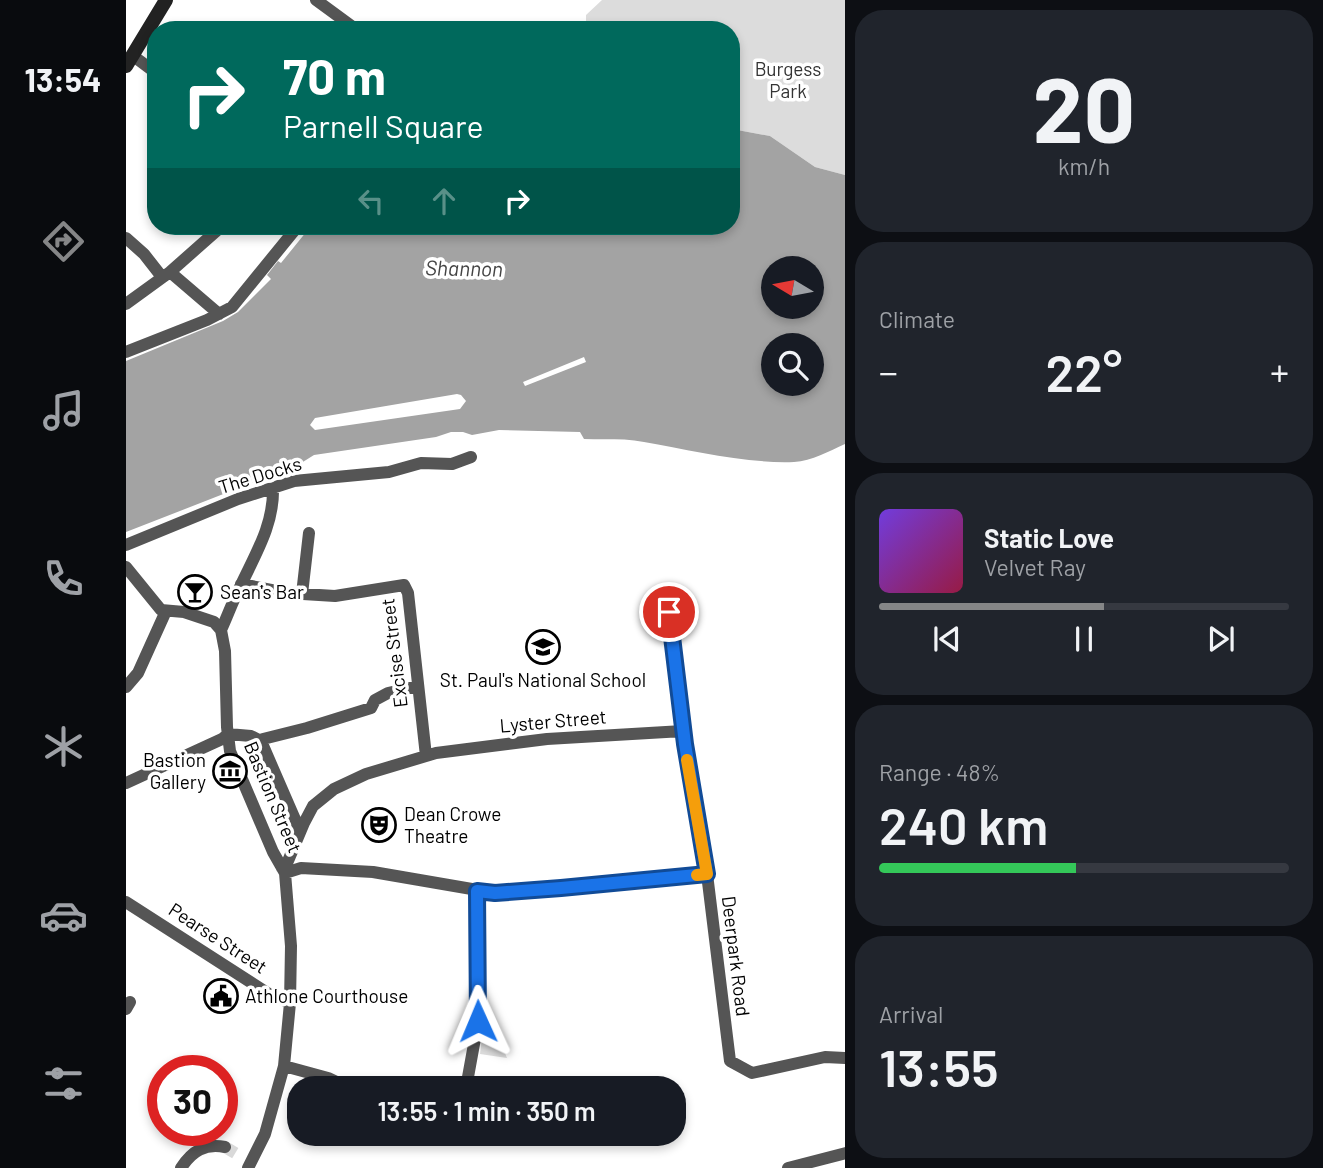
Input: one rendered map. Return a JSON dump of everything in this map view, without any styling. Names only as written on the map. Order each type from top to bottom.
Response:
[{"type":"main road","points":[[154,21],[164,4]]},
{"type":"main road","points":[[129,61],[147,32]]},
{"type":"street","points":[[316,0],[345,21]]},
{"type":"street","points":[[129,61],[147,69]]},
{"type":"street","points":[[126,304],[212,235]]},
{"type":"street","points":[[126,352],[219,314],[240,299],[291,235]]},
{"type":"street","points":[[126,238],[166,274],[219,314]]},
{"type":"street","name":"The Docks","points":[[126,545],[238,499],[294,481],[323,476],[389,472],[421,463],[452,464],[471,457]]},
{"type":"street","points":[[126,566],[161,610],[184,612],[214,622],[221,630],[264,538],[271,512],[273,488]]},
{"type":"street","points":[[302,594],[309,533]]},
{"type":"street","name":"Excise Street","points":[[241,584],[254,588],[335,596],[404,585],[408,593],[426,756]]},
{"type":"street","points":[[126,687],[138,673],[166,611]]},
{"type":"street","name":"Deerpark Road","points":[[669,612],[683,731],[707,874],[730,1061],[752,1073],[825,1057],[845,1058]]},
{"type":"street","name":"Bastion Street","points":[[221,630],[227,681],[228,734],[233,758],[284,871]]},
{"type":"street","points":[[261,741],[371,708],[374,700],[388,693],[418,686]]},
{"type":"street","name":"Lyster Street","points":[[284,871],[313,806],[334,789],[366,775],[426,756],[547,739],[683,731]]},
{"type":"street","points":[[126,783],[228,734],[251,736],[261,741],[300,831]]},
{"type":"street","points":[[246,1162],[265,1134],[284,1066],[290,1003],[291,946],[284,871],[301,868],[329,869],[411,878],[495,893],[707,874]]},
{"type":"street","points":[[468,1076],[478,1021],[477,891]]},
{"type":"street","name":"Pearse Street","points":[[126,902],[269,994],[290,1003]]},
{"type":"street","points":[[284,1066],[321,1076]]},
{"type":"street","points":[[181,1168],[204,1146],[225,1147]]},
{"type":"street","points":[[788,1168],[845,1153]]},
{"type":"green space","name":"Burgess Park","points":[[602,0],[845,0],[845,175],[815,167],[770,136],[740,130],[740,21],[586,21],[586,15]]},
{"type":"green space","points":[[486,1007],[507,1058],[480,1054]]},
{"type":"water","name":"Shannon","points":[[740,130],[770,136],[815,167],[845,175],[845,444],[807,460],[776,462],[719,456],[637,441],[584,439],[580,432],[499,430],[472,435],[451,432],[436,437],[314,455],[298,465],[126,532],[126,361],[223,321],[238,312],[271,279],[267,275],[278,261],[281,263],[304,235],[740,235]]},
{"type":"pier","points":[[584,357],[586,362],[525,386],[523,382]]},
{"type":"pier","points":[[457,394],[466,401],[460,409],[315,430],[310,425],[315,418]]},
{"type":"tunnel","points":[[225,1147],[240,1156]]},
{"type":"slow traffic","points":[[687,760],[707,874],[697,875]]},
{"type":"place","name":"Sean's Bar","points":[[195,592]]},
{"type":"place","name":"St. Paul's National School","points":[[543,647]]},
{"type":"place","name":"Bastion Gallery","points":[[230,771]]},
{"type":"place","name":"Dean Crowe Theatre","points":[[379,825]]},
{"type":"place","name":"Athlone Courthouse","points":[[221,996]]},
{"type":"route","points":[[478,1021],[477,891],[495,893],[707,874],[683,731],[669,612]]}]
